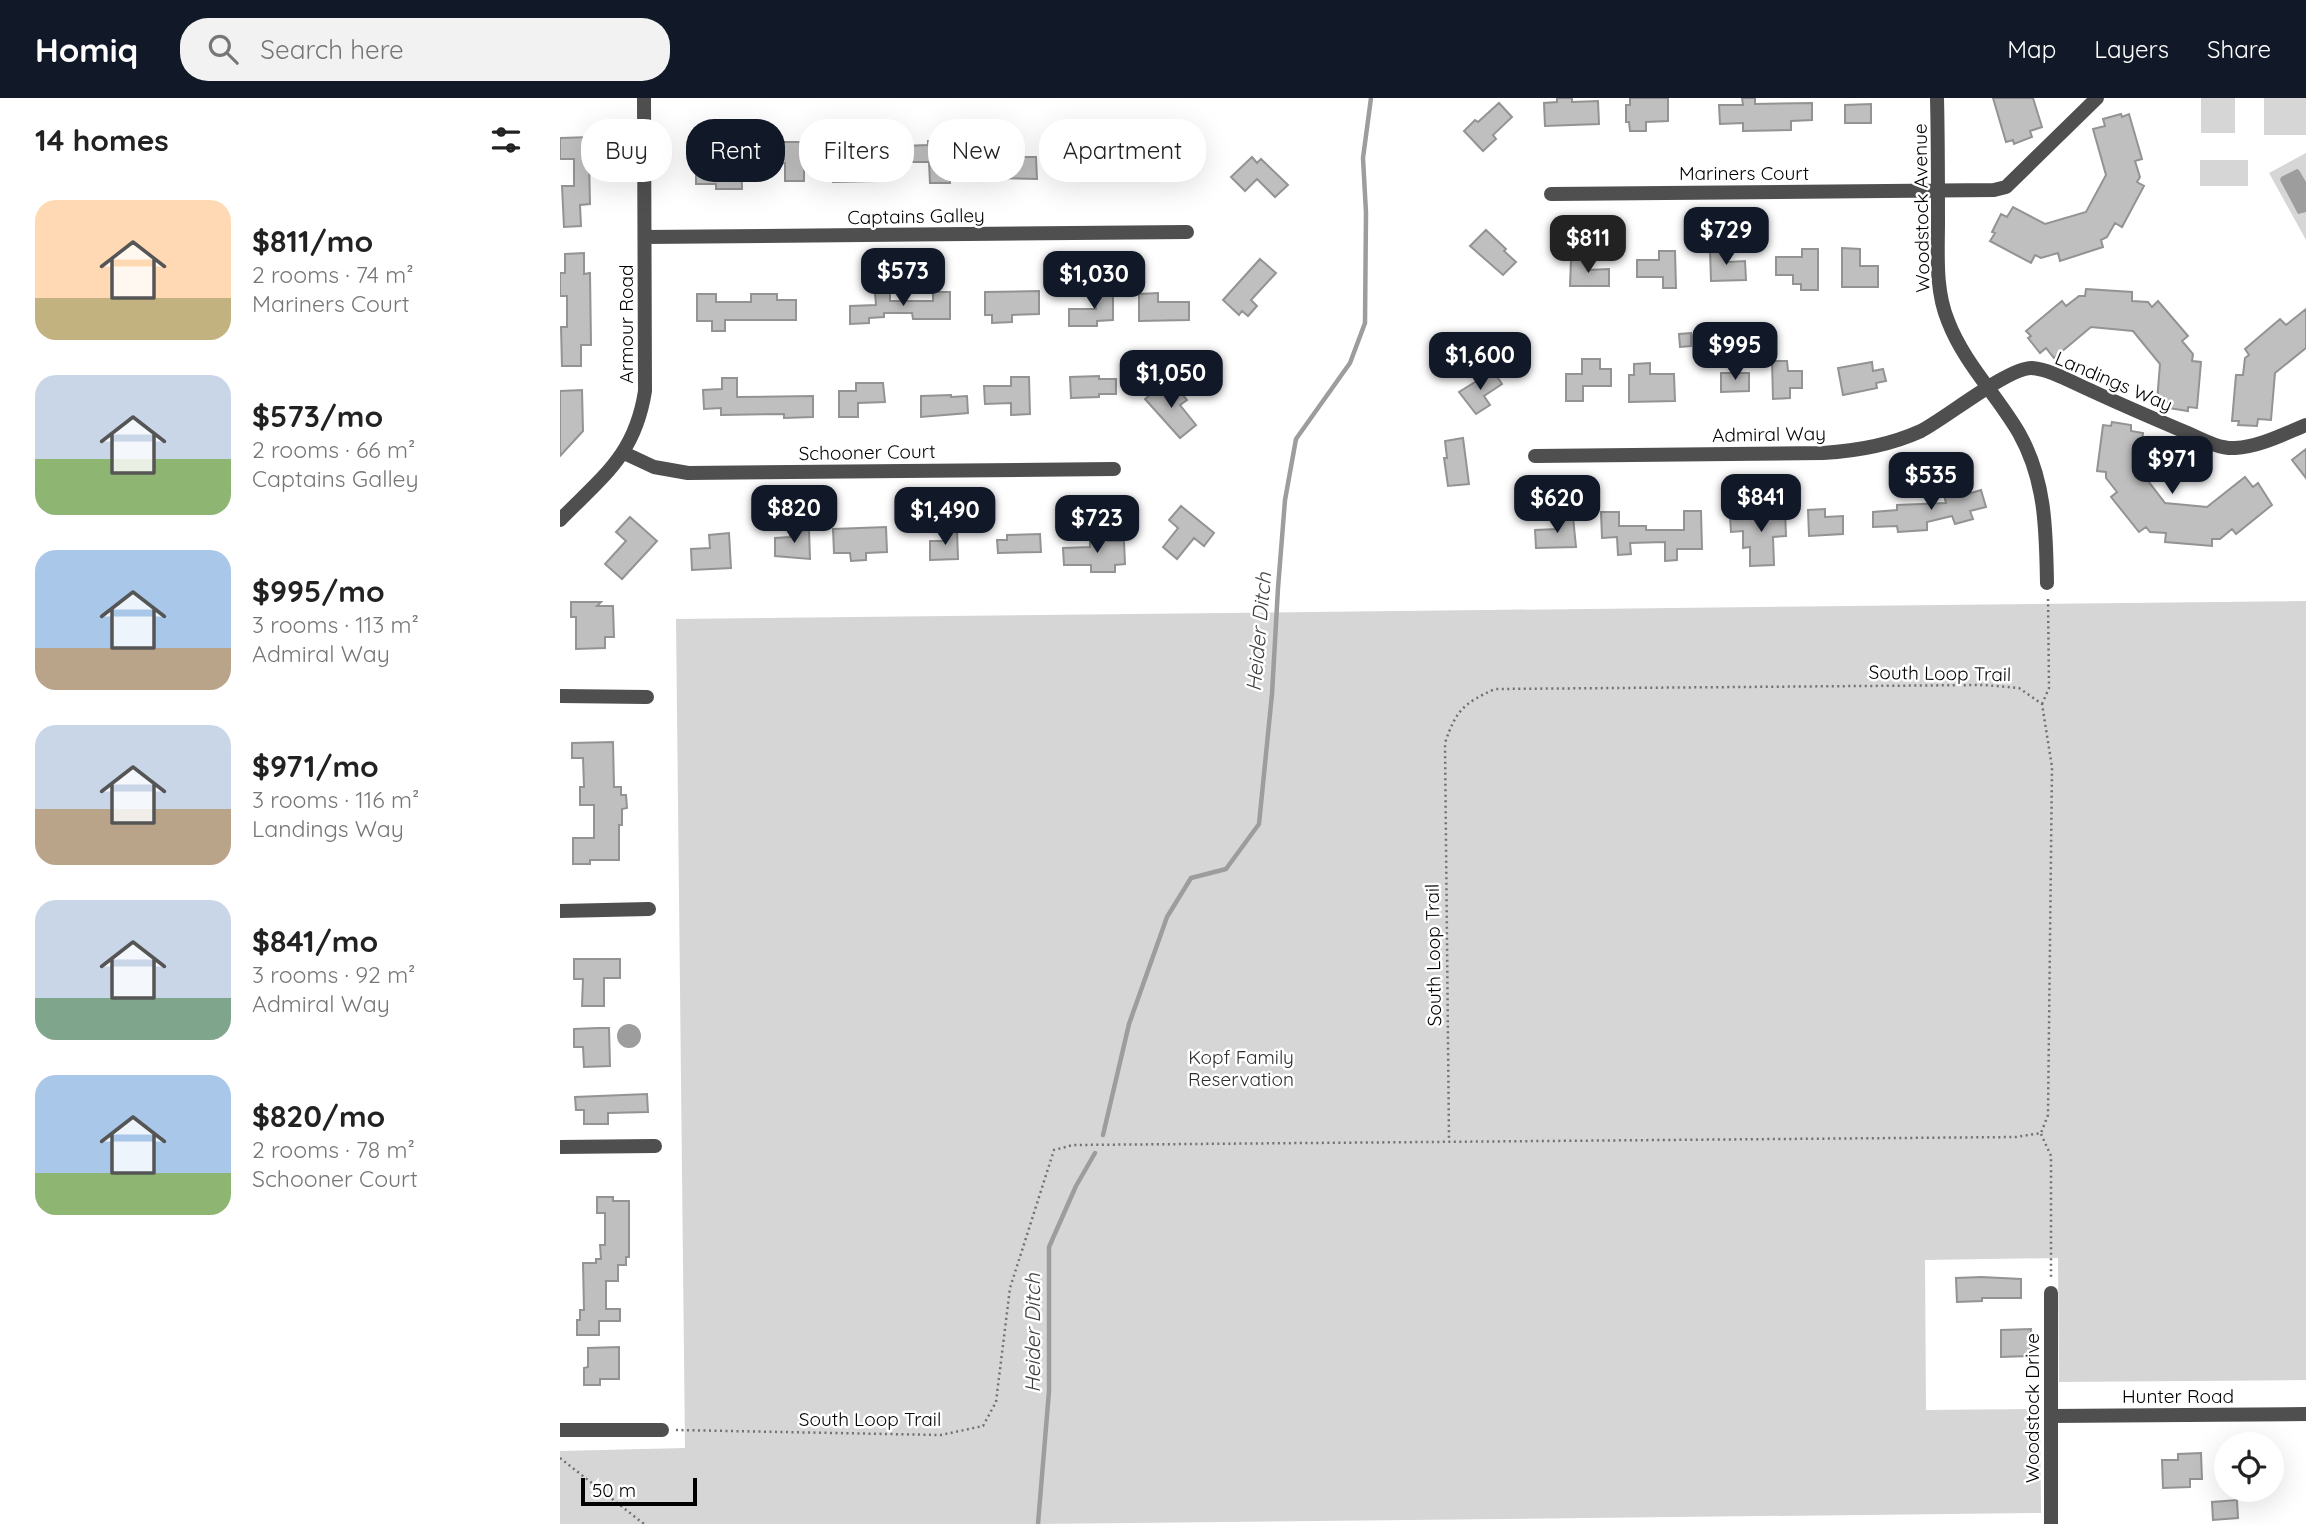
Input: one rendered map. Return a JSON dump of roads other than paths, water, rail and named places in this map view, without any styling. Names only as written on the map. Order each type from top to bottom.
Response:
[{"type":"street","name":"Armour Road","points":[[560,520],[624,453],[639,423],[646,391],[644,98]]},
{"type":"street","name":"Woodstock Avenue","points":[[1937,98],[1939,284],[1944,309],[1959,345],[2018,431],[2039,480],[2045,514],[2047,583]]},
{"type":"street","points":[[1938,192],[1994,190],[2006,187],[2097,98]]},
{"type":"street","name":"Mariners Court","points":[[1550,194],[1938,192]]},
{"type":"street","name":"Captains Galley","points":[[645,237],[1187,232]]},
{"type":"street","name":"Landings Way","points":[[1988,388],[2022,370],[2041,370],[2230,449],[2249,446],[2306,425]]},
{"type":"street","name":"Admiral Way","points":[[1535,456],[1823,453],[1863,449],[1920,431],[1988,388]]},
{"type":"street","name":"Schooner Court","points":[[624,453],[654,467],[688,473],[1114,469]]},
{"type":"street","points":[[560,696],[647,697]]},
{"type":"street","points":[[560,911],[649,909]]},
{"type":"street","points":[[560,1147],[655,1146]]},
{"type":"street","name":"Woodstock Drive","points":[[2051,1293],[2052,1524]]},
{"type":"street","name":"Hunter Road","points":[[2051,1416],[2306,1414]]},
{"type":"street","points":[[560,1430],[662,1430]]},
{"type":"waterway","name":"Heider Ditch","points":[[1103,1135],[1129,1024],[1167,917],[1191,878],[1226,869],[1259,824],[1272,694],[1285,500],[1296,439],[1350,363],[1365,323],[1366,213],[1363,158],[1371,98]]},
{"type":"waterway","name":"Heider Ditch","points":[[1038,1524],[1049,1391],[1049,1247],[1076,1186],[1095,1153]]},
{"type":"park label","name":"Kopf Family Reservation","points":[[1241,1068]]}]
